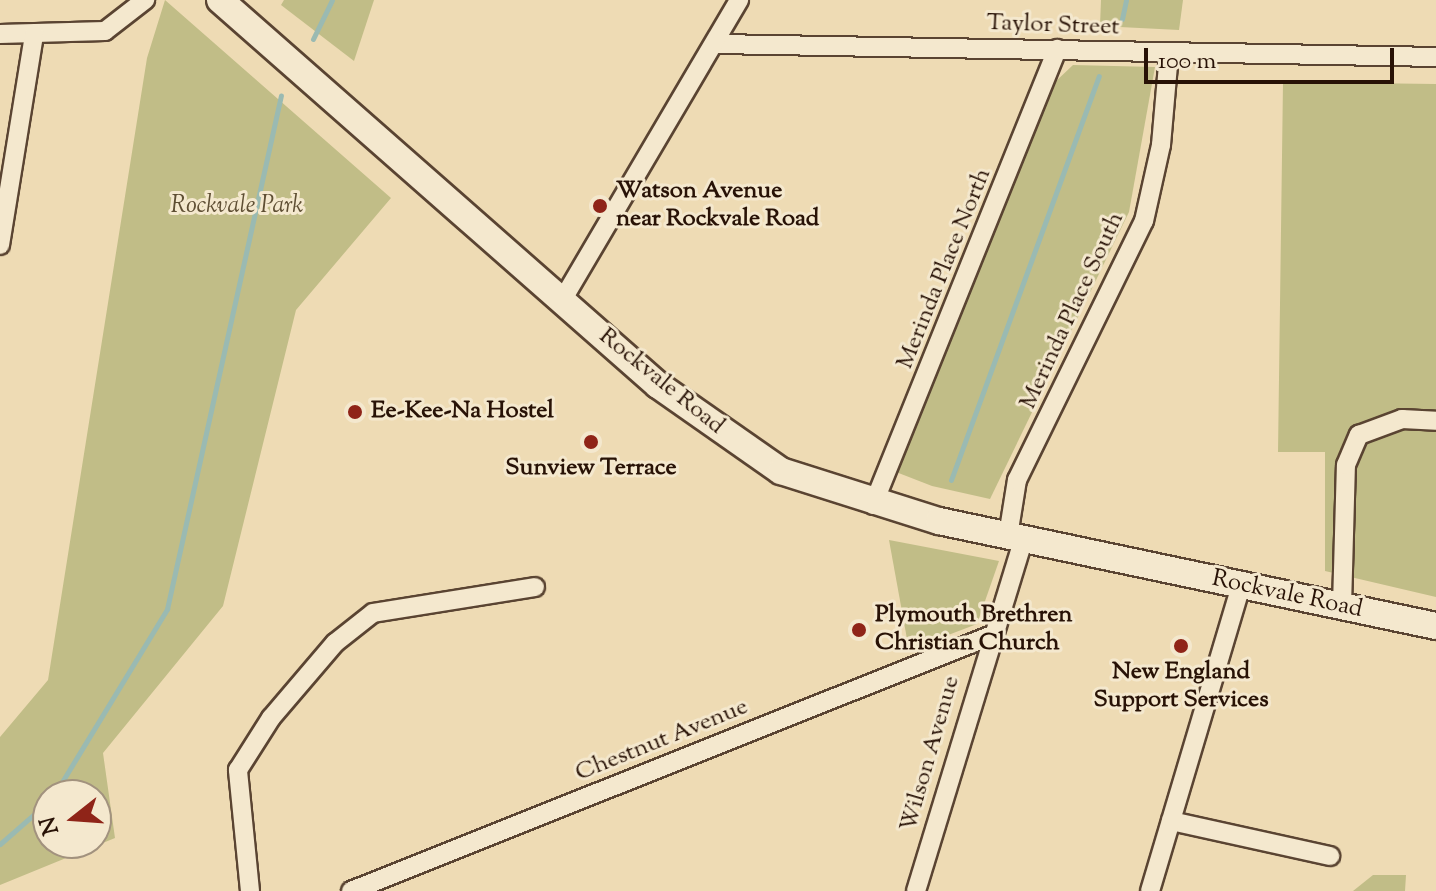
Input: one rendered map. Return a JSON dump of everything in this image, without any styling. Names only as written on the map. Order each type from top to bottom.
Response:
[{"type":"street","points":[[0,34],[105,31],[145,0]]},
{"type":"street","name":"Rockvale Road","points":[[220,0],[705,423],[781,471],[873,505],[1436,626]]},
{"type":"street","points":[[563,299],[716,44],[739,0]]},
{"type":"street","points":[[0,245],[34,34]]},
{"type":"street","name":"Taylor Street","points":[[716,44],[1436,57]]},
{"type":"street","name":"Merinda Place North","points":[[873,505],[1057,49]]},
{"type":"street","name":"Merinda Place South","points":[[1016,538],[1017,480],[1144,221],[1161,145],[1169,54]]},
{"type":"street","points":[[1342,606],[1346,465],[1359,435],[1402,419],[1436,421]]},
{"type":"street","name":"Wilson Avenue","points":[[916,891],[1016,538]]},
{"type":"street","points":[[1150,891],[1241,585]]},
{"type":"street","points":[[250,891],[238,770],[271,718],[335,643],[373,613],[535,587]]},
{"type":"street","name":"Chestnut Avenue","points":[[351,891],[990,636]]},
{"type":"street","points":[[1171,821],[1330,856]]},
{"type":"green space","name":"Rockvale Park","points":[[165,0],[391,198],[296,310],[223,606],[103,753],[107,779],[32,779],[32,859],[64,859],[0,885],[0,737],[48,680],[147,58]]},
{"type":"green space","points":[[284,0],[374,0],[354,61],[281,5]]},
{"type":"green space","points":[[1101,0],[1183,0],[1179,30],[1100,26]]},
{"type":"green space","points":[[1073,65],[1155,67],[1129,212],[990,499],[932,486],[896,472],[1054,83]]},
{"type":"green space","points":[[1283,82],[1436,84],[1436,597],[1325,571],[1325,452],[1278,452]]},
{"type":"green space","points":[[889,540],[999,561],[977,624],[909,650]]},
{"type":"green space","points":[[1373,875],[1406,875],[1405,891],[1353,891]]},
{"type":"waterway","points":[[313,39],[332,0]]},
{"type":"waterway","points":[[1122,19],[1126,0]]},
{"type":"waterway","points":[[951,480],[1099,76]]},
{"type":"waterway","points":[[64,779],[167,609],[281,95]]},
{"type":"waterway","points":[[0,844],[32,816]]},
{"type":"place","name":"Watson Avenue near Rockvale Road","points":[[600,206]]},
{"type":"place","name":"Ee-Kee-Na Hostel","points":[[355,412]]},
{"type":"place","name":"Sunview Terrace","points":[[591,442]]},
{"type":"place","name":"Plymouth Brethren Christian Church","points":[[859,630]]},
{"type":"place","name":"New England Support Services","points":[[1181,646]]}]
